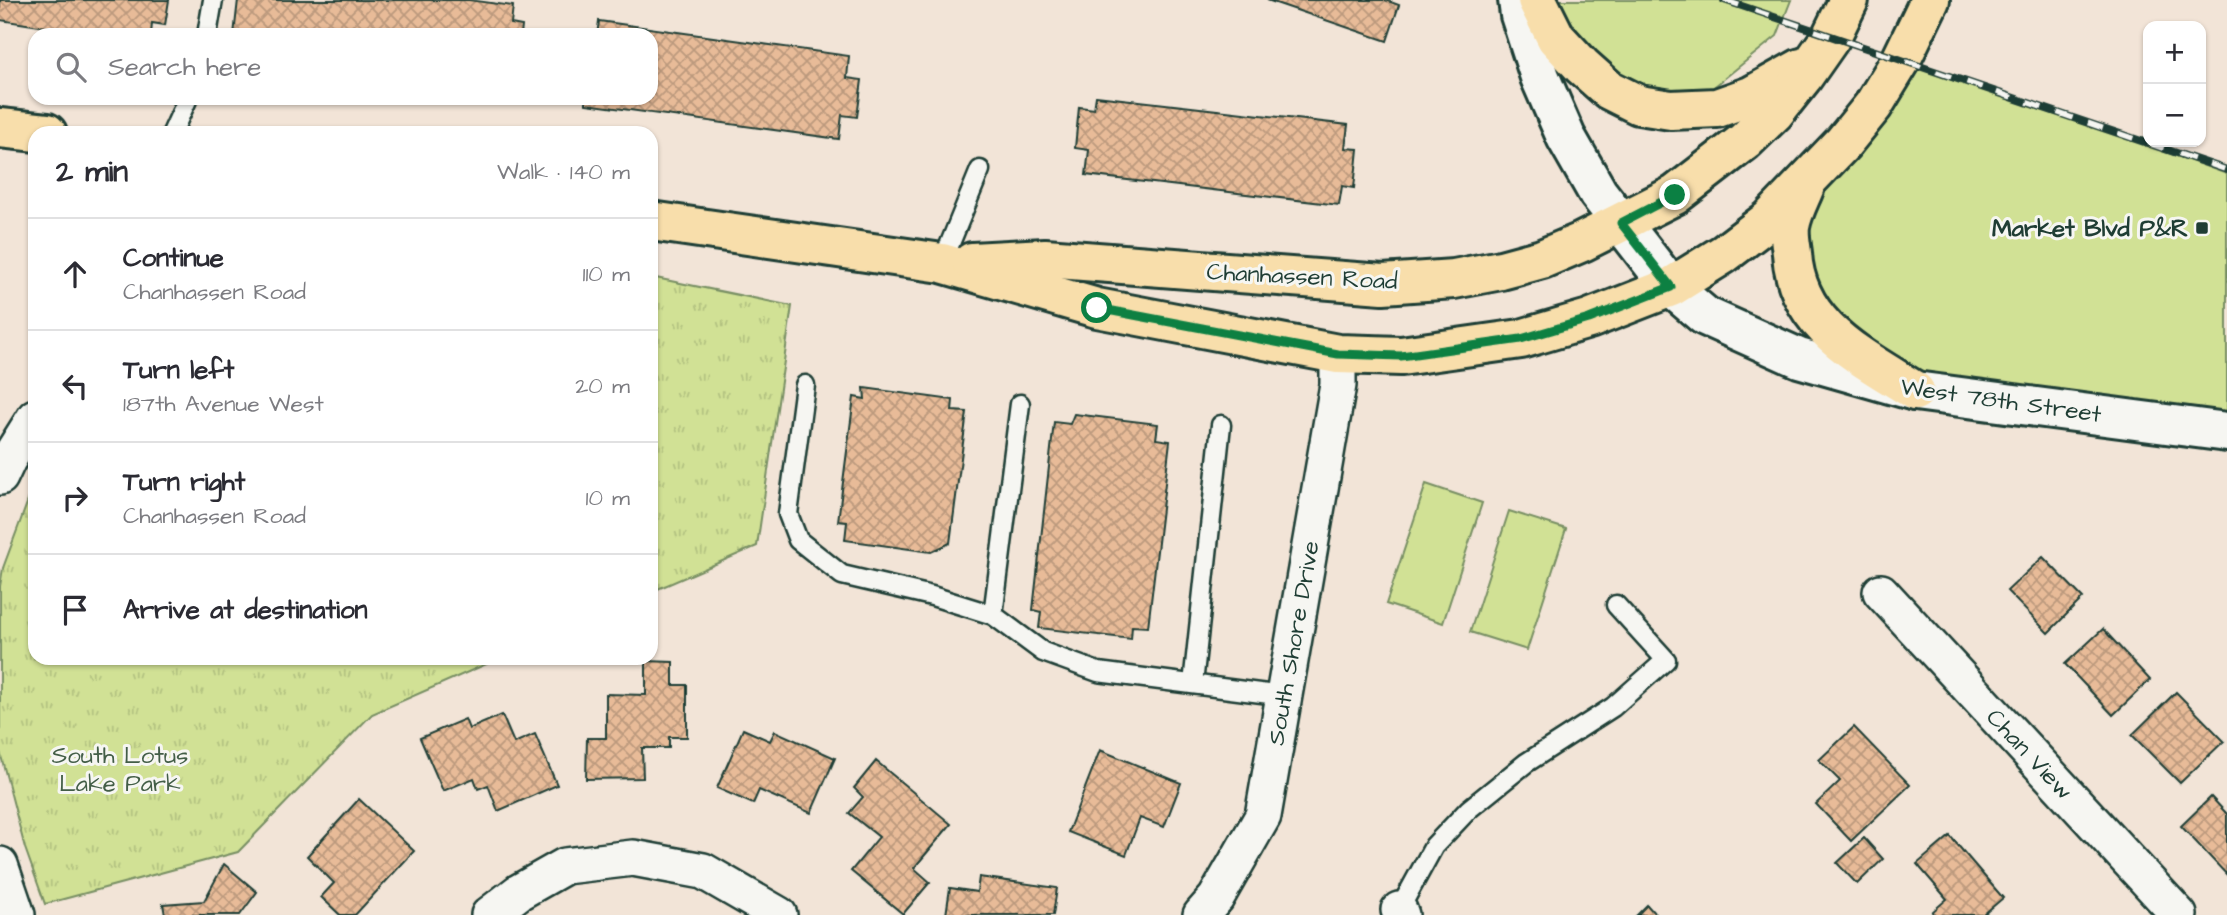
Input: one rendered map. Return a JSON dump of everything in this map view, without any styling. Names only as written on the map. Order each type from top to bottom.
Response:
[{"type":"main road","points":[[1537,0],[1556,38],[1582,66],[1609,90],[1639,105],[1671,110],[1717,108],[1751,96],[1815,60]]},
{"type":"main road","name":"Chanhassen Road","points":[[942,263],[1045,258],[1384,285],[1454,279],[1542,259],[1675,195],[1745,141],[1775,112],[1815,60],[1831,37],[1849,0]]},
{"type":"main road","name":"Chanhassen Road","points":[[658,223],[942,263],[1097,308],[1338,354],[1401,356],[1521,339],[1589,319],[1671,287],[1724,254],[1770,219],[1806,184],[1874,106],[1901,60],[1930,0]]},
{"type":"main road","points":[[0,128],[28,131]]},
{"type":"main road","points":[[1806,184],[1790,227],[1793,273],[1802,296],[1818,322],[1845,345],[1914,391]]},
{"type":"street","name":"West 78th Street","points":[[1518,0],[1520,15],[1540,78],[1566,137],[1598,193],[1671,287],[1705,316],[1799,358],[1914,391],[2227,432]]},
{"type":"street","name":"South Shore Drive","points":[[1201,915],[1216,898],[1263,816],[1338,385],[1338,354]]},
{"type":"street","points":[[3,466],[28,428]]},
{"type":"street","name":"Chan View","points":[[1881,592],[2179,915]]},
{"type":"street","points":[[489,915],[519,892],[565,866],[633,858],[703,872],[779,915]]},
{"type":"street","points":[[0,864],[17,915]]},
{"type":"lane","points":[[208,28],[213,0]]},
{"type":"lane","points":[[175,126],[185,105]]},
{"type":"lane","points":[[942,263],[981,170]]},
{"type":"lane","points":[[805,385],[788,514],[799,540],[842,575],[932,596],[993,615],[1043,652],[1098,672],[1284,696]]},
{"type":"lane","points":[[993,615],[1020,404]]},
{"type":"lane","points":[[1193,684],[1221,425]]},
{"type":"lane","points":[[1400,912],[1434,846],[1469,809],[1526,763],[1613,707],[1666,660],[1616,605]]},
{"type":"green space","points":[[1560,0],[1791,0],[1777,36],[1710,90],[1626,98],[1560,6]]},
{"type":"green space","points":[[1901,60],[2008,95],[2143,144],[2143,147],[2152,147],[2227,174],[2227,432],[1915,391],[1793,273],[1806,184]]},
{"type":"green space","points":[[658,278],[792,306],[757,546],[658,589]]},
{"type":"green space","points":[[1426,484],[1482,503],[1443,623],[1386,604]]},
{"type":"green space","name":"South Lotus Lake Park","points":[[28,501],[28,665],[484,665],[372,714],[238,852],[45,904],[25,848],[0,752],[0,586],[3,568]]},
{"type":"green space","points":[[1509,511],[1566,529],[1527,650],[1470,632]]},
{"type":"building","points":[[0,0],[169,0],[165,25],[152,23],[152,28],[52,28],[0,20]]},
{"type":"building","points":[[238,0],[469,0],[513,6],[511,24],[522,26],[522,28],[235,28]]},
{"type":"building","points":[[1267,0],[1385,0],[1399,5],[1387,41]]},
{"type":"building","points":[[599,21],[649,28],[598,28]]},
{"type":"building","points":[[658,29],[849,56],[847,78],[862,80],[857,117],[842,115],[839,139],[593,105],[658,105]]},
{"type":"building","points":[[1096,96],[1348,125],[1345,148],[1358,149],[1354,188],[1342,186],[1339,205],[1086,175],[1089,150],[1075,148],[1079,107],[1094,109]]},
{"type":"building","points":[[864,388],[953,400],[952,411],[967,412],[950,543],[931,552],[845,540],[847,522],[838,521],[854,397],[865,399]]},
{"type":"building","points":[[1074,414],[1158,424],[1156,439],[1170,441],[1148,627],[1132,626],[1131,639],[1039,628],[1041,612],[1033,610],[1054,422],[1070,424]]},
{"type":"building","points":[[2043,557],[2083,598],[2048,633],[2007,591]]},
{"type":"building","points":[[2103,629],[2150,680],[2113,715],[2065,664]]},
{"type":"building","points":[[658,661],[673,662],[673,685],[687,685],[687,737],[669,737],[669,748],[642,748],[643,778],[586,779],[587,738],[606,738],[606,694],[646,695],[646,665],[658,665]]},
{"type":"building","points":[[2176,692],[2224,741],[2180,783],[2132,735]]},
{"type":"building","points":[[502,715],[514,743],[535,734],[557,785],[498,811],[488,785],[478,789],[474,778],[443,791],[420,738],[465,719],[469,729]]},
{"type":"building","points":[[1854,727],[1910,785],[1851,841],[1816,804],[1840,781],[1819,760]]},
{"type":"building","points":[[743,729],[770,741],[775,731],[835,758],[811,813],[759,790],[753,804],[717,788]]},
{"type":"building","points":[[1100,750],[1181,783],[1164,827],[1140,818],[1126,855],[1068,832]]},
{"type":"building","points":[[876,761],[951,824],[914,868],[930,882],[903,914],[851,871],[879,837],[849,813],[863,797],[854,788]]},
{"type":"building","points":[[2211,797],[2227,814],[2227,875],[2181,826]]},
{"type":"building","points":[[359,799],[414,851],[355,915],[340,915],[321,897],[334,883],[307,856]]},
{"type":"building","points":[[1950,836],[2003,898],[1983,915],[1935,915],[1932,912],[1947,899],[1917,864]]},
{"type":"building","points":[[1864,838],[1883,859],[1857,884],[1837,863]]},
{"type":"building","points":[[224,864],[257,892],[240,915],[165,915],[163,904],[204,901]]},
{"type":"building","points":[[979,877],[1057,888],[1053,915],[946,915],[950,888],[977,892]]},
{"type":"building","points":[[1647,905],[1656,915],[1637,915]]},
{"type":"railway","points":[[1724,0],[2227,170]]},
{"type":"place","name":"Market Blvd P&R","points":[[2202,228]]},
{"type":"route","points":[[1097,308],[1338,354],[1401,356],[1521,339],[1589,319],[1671,287],[1621,223],[1675,195]]}]
